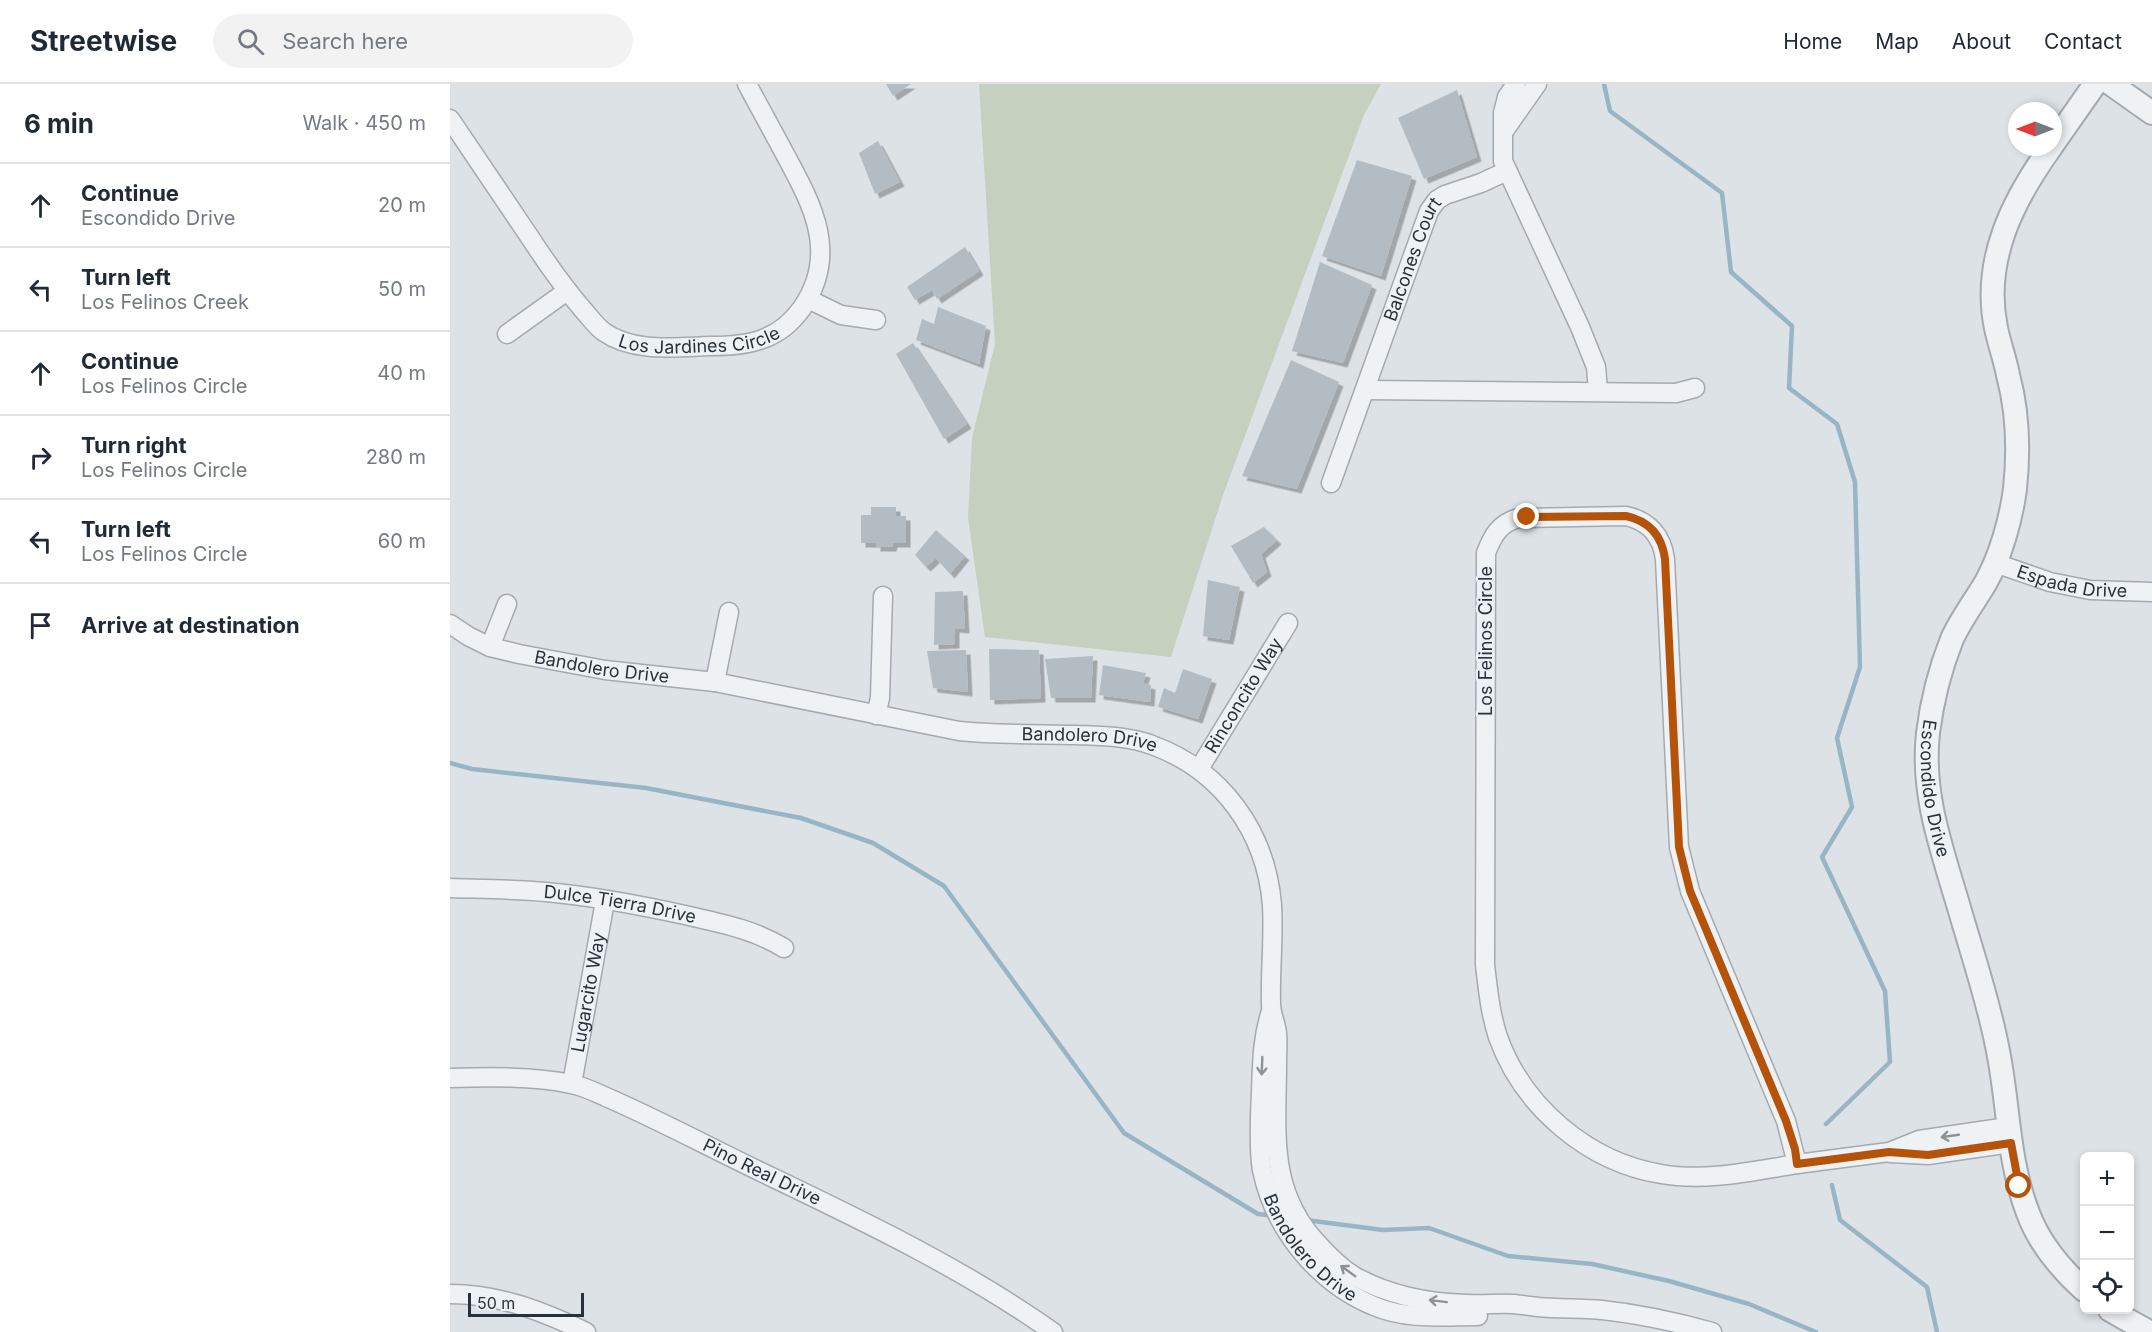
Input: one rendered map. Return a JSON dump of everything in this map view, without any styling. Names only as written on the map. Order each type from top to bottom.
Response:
[{"type":"street","name":"Los Jardines Circle","points":[[450,119],[567,291],[603,332],[637,345],[656,347],[737,346],[754,343],[785,326],[808,299],[820,270],[821,254],[813,209],[747,84]]},
{"type":"street","points":[[1516,84],[1507,97],[1503,113],[1502,146],[1507,171],[1580,327],[1596,367],[1598,391]]},
{"type":"street","points":[[1504,131],[1537,84]]},
{"type":"street","name":"Escondido Drive","points":[[2062,131],[2095,84]]},
{"type":"street","points":[[2111,84],[2152,113]]},
{"type":"street","name":"Escondido Drive","points":[[2044,156],[2011,211],[2002,238],[1995,274],[1995,326],[2015,406],[2018,438],[2014,490],[1995,562],[1953,638],[1943,666],[1934,699],[1928,736],[1927,767],[1934,824],[1978,967],[1998,1047],[2009,1135],[2019,1186],[2037,1234],[2071,1278],[2080,1286]]},
{"type":"street","name":"Balcones Court","points":[[1331,483],[1430,211],[1437,200],[1444,195],[1481,183],[1507,171]]},
{"type":"street","points":[[507,334],[567,291]]},
{"type":"street","points":[[808,299],[841,315],[876,321]]},
{"type":"street","points":[[1365,390],[1676,393],[1695,388]]},
{"type":"street","name":"Los Felinos Circle","points":[[1797,1164],[1786,1121],[1690,891],[1682,863],[1678,825],[1665,559],[1661,542],[1653,529],[1638,519],[1626,516],[1527,517],[1508,521],[1496,531],[1486,553],[1485,965],[1489,1004],[1498,1036],[1505,1054],[1528,1092],[1557,1125],[1591,1148],[1623,1163],[1662,1174],[1725,1175],[1889,1152],[1919,1140],[2009,1135]]},
{"type":"street","name":"Espada Drive","points":[[1995,562],[2050,582],[2090,590],[2152,592]]},
{"type":"street","points":[[876,715],[880,698],[883,596]]},
{"type":"street","points":[[490,646],[507,604]]},
{"type":"street","points":[[715,682],[729,612]]},
{"type":"street","name":"Rinconcito Way","points":[[1199,769],[1288,623]]},
{"type":"street","name":"Bandolero Drive","points":[[450,624],[468,636],[490,646],[605,670],[715,682],[938,727],[987,734],[1104,736],[1134,740],[1151,744],[1175,755],[1199,769],[1229,796],[1252,831],[1261,851],[1272,905],[1271,1009],[1277,1033],[1276,1155],[1285,1193],[1298,1219],[1314,1240],[1352,1275],[1383,1290],[1401,1295],[1466,1304],[1513,1304],[1602,1310],[1676,1322],[1712,1332]]},
{"type":"street","name":"Dulce Tierra Drive","points":[[450,888],[544,892],[605,901],[742,928],[784,948]]},
{"type":"street","name":"Lugarcito Way","points":[[572,1084],[605,901]]},
{"type":"street","name":"Bandolero Drive","points":[[1271,1009],[1263,1034],[1260,1111],[1262,1169],[1272,1202],[1288,1236],[1303,1254],[1350,1294],[1391,1312],[1435,1316],[1524,1315],[1538,1307]]},
{"type":"street","name":"Pino Real Drive","points":[[450,1078],[486,1077],[572,1084],[626,1106],[948,1265],[1053,1332]]},
{"type":"street","points":[[450,1294],[472,1294],[517,1303],[586,1332]]},
{"type":"street","points":[[2117,1314],[2149,1332]]},
{"type":"green space","points":[[979,84],[1381,84],[1364,115],[1223,495],[1171,657],[985,637],[968,518],[972,438],[995,344]]},
{"type":"building","points":[[886,84],[911,84],[893,96]]},
{"type":"building","points":[[1457,90],[1477,157],[1424,179],[1398,118]]},
{"type":"building","points":[[878,141],[900,182],[875,194],[859,153]]},
{"type":"building","points":[[1357,160],[1412,176],[1381,276],[1322,256]]},
{"type":"building","points":[[965,247],[979,271],[937,299],[932,290],[915,300],[907,287]]},
{"type":"building","points":[[1320,262],[1372,285],[1343,363],[1292,351]]},
{"type":"building","points":[[938,307],[986,326],[979,364],[916,340],[922,319],[934,324]]},
{"type":"building","points":[[913,343],[967,424],[944,439],[896,354]]},
{"type":"building","points":[[1291,360],[1339,382],[1297,489],[1242,476]]},
{"type":"building","points":[[871,507],[896,507],[896,516],[906,516],[906,543],[893,543],[892,547],[876,547],[876,543],[861,543],[861,515],[871,515]]},
{"type":"building","points":[[1264,527],[1277,540],[1261,554],[1267,572],[1253,583],[1231,546]]},
{"type":"building","points":[[936,530],[965,556],[950,574],[936,558],[926,567],[915,555]]},
{"type":"building","points":[[1208,580],[1240,587],[1229,640],[1203,636]]},
{"type":"building","points":[[963,591],[965,629],[955,628],[955,644],[934,645],[935,592]]},
{"type":"building","points":[[989,649],[1039,650],[1041,698],[990,700]]},
{"type":"building","points":[[966,650],[968,692],[933,688],[927,651]]},
{"type":"building","points":[[1093,656],[1091,698],[1051,698],[1045,659]]},
{"type":"building","points":[[1103,665],[1146,673],[1143,683],[1151,685],[1150,702],[1099,695]]},
{"type":"building","points":[[1183,669],[1212,679],[1198,719],[1158,707],[1164,688],[1175,693]]},
{"type":"waterway","points":[[1604,84],[1610,111],[1722,193],[1731,272],[1792,326],[1789,388],[1837,424],[1855,482],[1860,667],[1837,738],[1852,807],[1822,857],[1885,991],[1890,1062],[1826,1124]]},
{"type":"waterway","points":[[450,763],[472,769],[646,788],[801,818],[873,843],[944,886],[1124,1133],[1258,1214],[1274,1216]]},
{"type":"waterway","points":[[1832,1185],[1840,1220],[1927,1287],[1937,1332]]},
{"type":"waterway","points":[[1306,1220],[1383,1230],[1429,1228],[1508,1256],[1592,1264],[1669,1281],[1749,1304],[1816,1332]]},
{"type":"route","points":[[1527,517],[1626,516],[1638,519],[1653,529],[1661,542],[1665,559],[1675,780],[1682,863],[1690,891],[1786,1121],[1797,1164],[1889,1152],[1928,1155],[2011,1143],[2013,1164],[2019,1186]]}]
